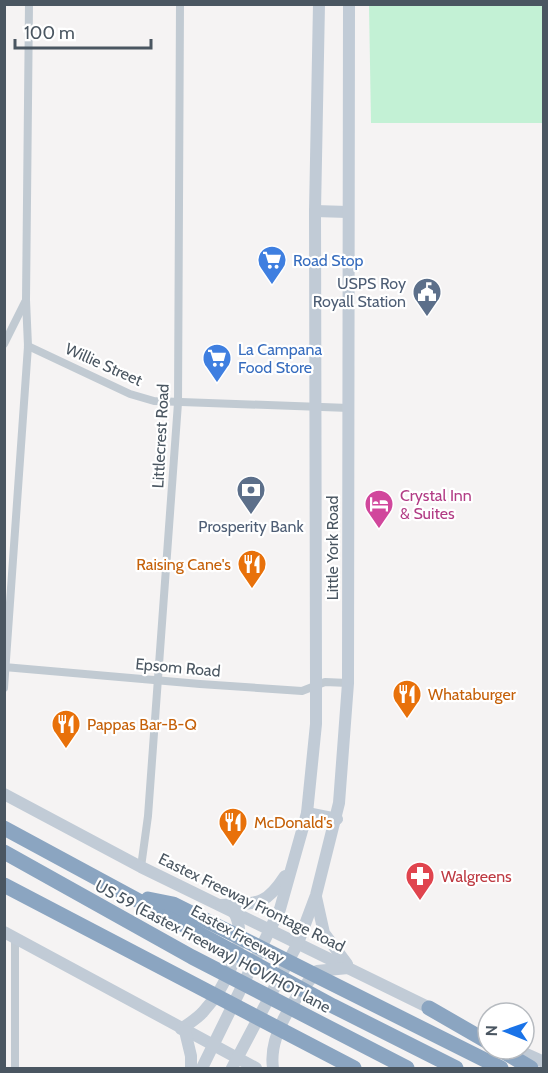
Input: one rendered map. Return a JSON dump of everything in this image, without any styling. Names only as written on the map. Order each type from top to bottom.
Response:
[{"type":"highway","name":"Eastex Freeway","points":[[4,828],[131,896],[209,930],[333,1006],[456,1068]]},
{"type":"highway","name":"US 59 (Eastex Freeway) HOV/HOT lane","points":[[4,852],[192,957],[407,1068]]},
{"type":"highway","points":[[4,885],[354,1068]]},
{"type":"highway","points":[[209,930],[341,989],[501,1068]]},
{"type":"highway","points":[[429,1008],[476,1035]]},
{"type":"main road","name":"Little York Road","points":[[202,1068],[278,914],[307,813],[313,760],[316,685],[315,211],[319,4]]},
{"type":"main road","name":"Little York Road","points":[[234,1064],[298,943],[316,895],[337,819],[348,683],[349,4]]},
{"type":"main road","points":[[315,211],[348,212]]},
{"type":"main road","name":"Eastex Freeway Frontage Road","points":[[4,794],[141,867],[476,1030]]},
{"type":"main road","points":[[307,813],[337,819]]},
{"type":"main road","points":[[221,905],[262,900],[274,893],[292,865]]},
{"type":"main road","points":[[316,895],[324,933],[349,968]]},
{"type":"main road","points":[[183,1030],[209,1005],[230,968],[238,948],[241,931],[239,921],[233,911]]},
{"type":"main road","points":[[10,935],[213,1046],[234,1064],[256,1068]]},
{"type":"main road","points":[[273,1068],[272,1047],[276,1035],[309,980],[317,971],[349,968]]},
{"type":"main road","points":[[183,1030],[191,1056],[191,1068]]},
{"type":"street","points":[[4,688],[28,346],[26,300],[28,4]]},
{"type":"street","name":"Littlecrest Road","points":[[141,867],[148,816],[178,403],[180,4]]},
{"type":"street","points":[[4,344],[26,300]]},
{"type":"street","name":"Willie Street","points":[[28,346],[130,394],[154,401],[349,408]]},
{"type":"street","name":"Epsom Road","points":[[5,668],[302,691],[324,682],[348,683]]},
{"type":"street","points":[[10,935],[15,1068]]},
{"type":"green space","points":[[369,5],[543,5],[543,123],[371,123]]},
{"type":"place","name":"Road Stop","points":[[272,286]]},
{"type":"place","name":"USPS Roy Royall Station","points":[[427,318]]},
{"type":"place","name":"La Campana Food Store","points":[[217,384]]},
{"type":"place","name":"Prosperity Bank","points":[[251,516]]},
{"type":"place","name":"Crystal Inn & Suites","points":[[379,530]]},
{"type":"place","name":"Raising Cane's","points":[[252,590]]},
{"type":"place","name":"Whataburger","points":[[407,720]]},
{"type":"place","name":"Pappas Bar-B-Q","points":[[66,750]]},
{"type":"place","name":"McDonald's","points":[[233,848]]},
{"type":"place","name":"Walgreens","points":[[420,902]]}]
